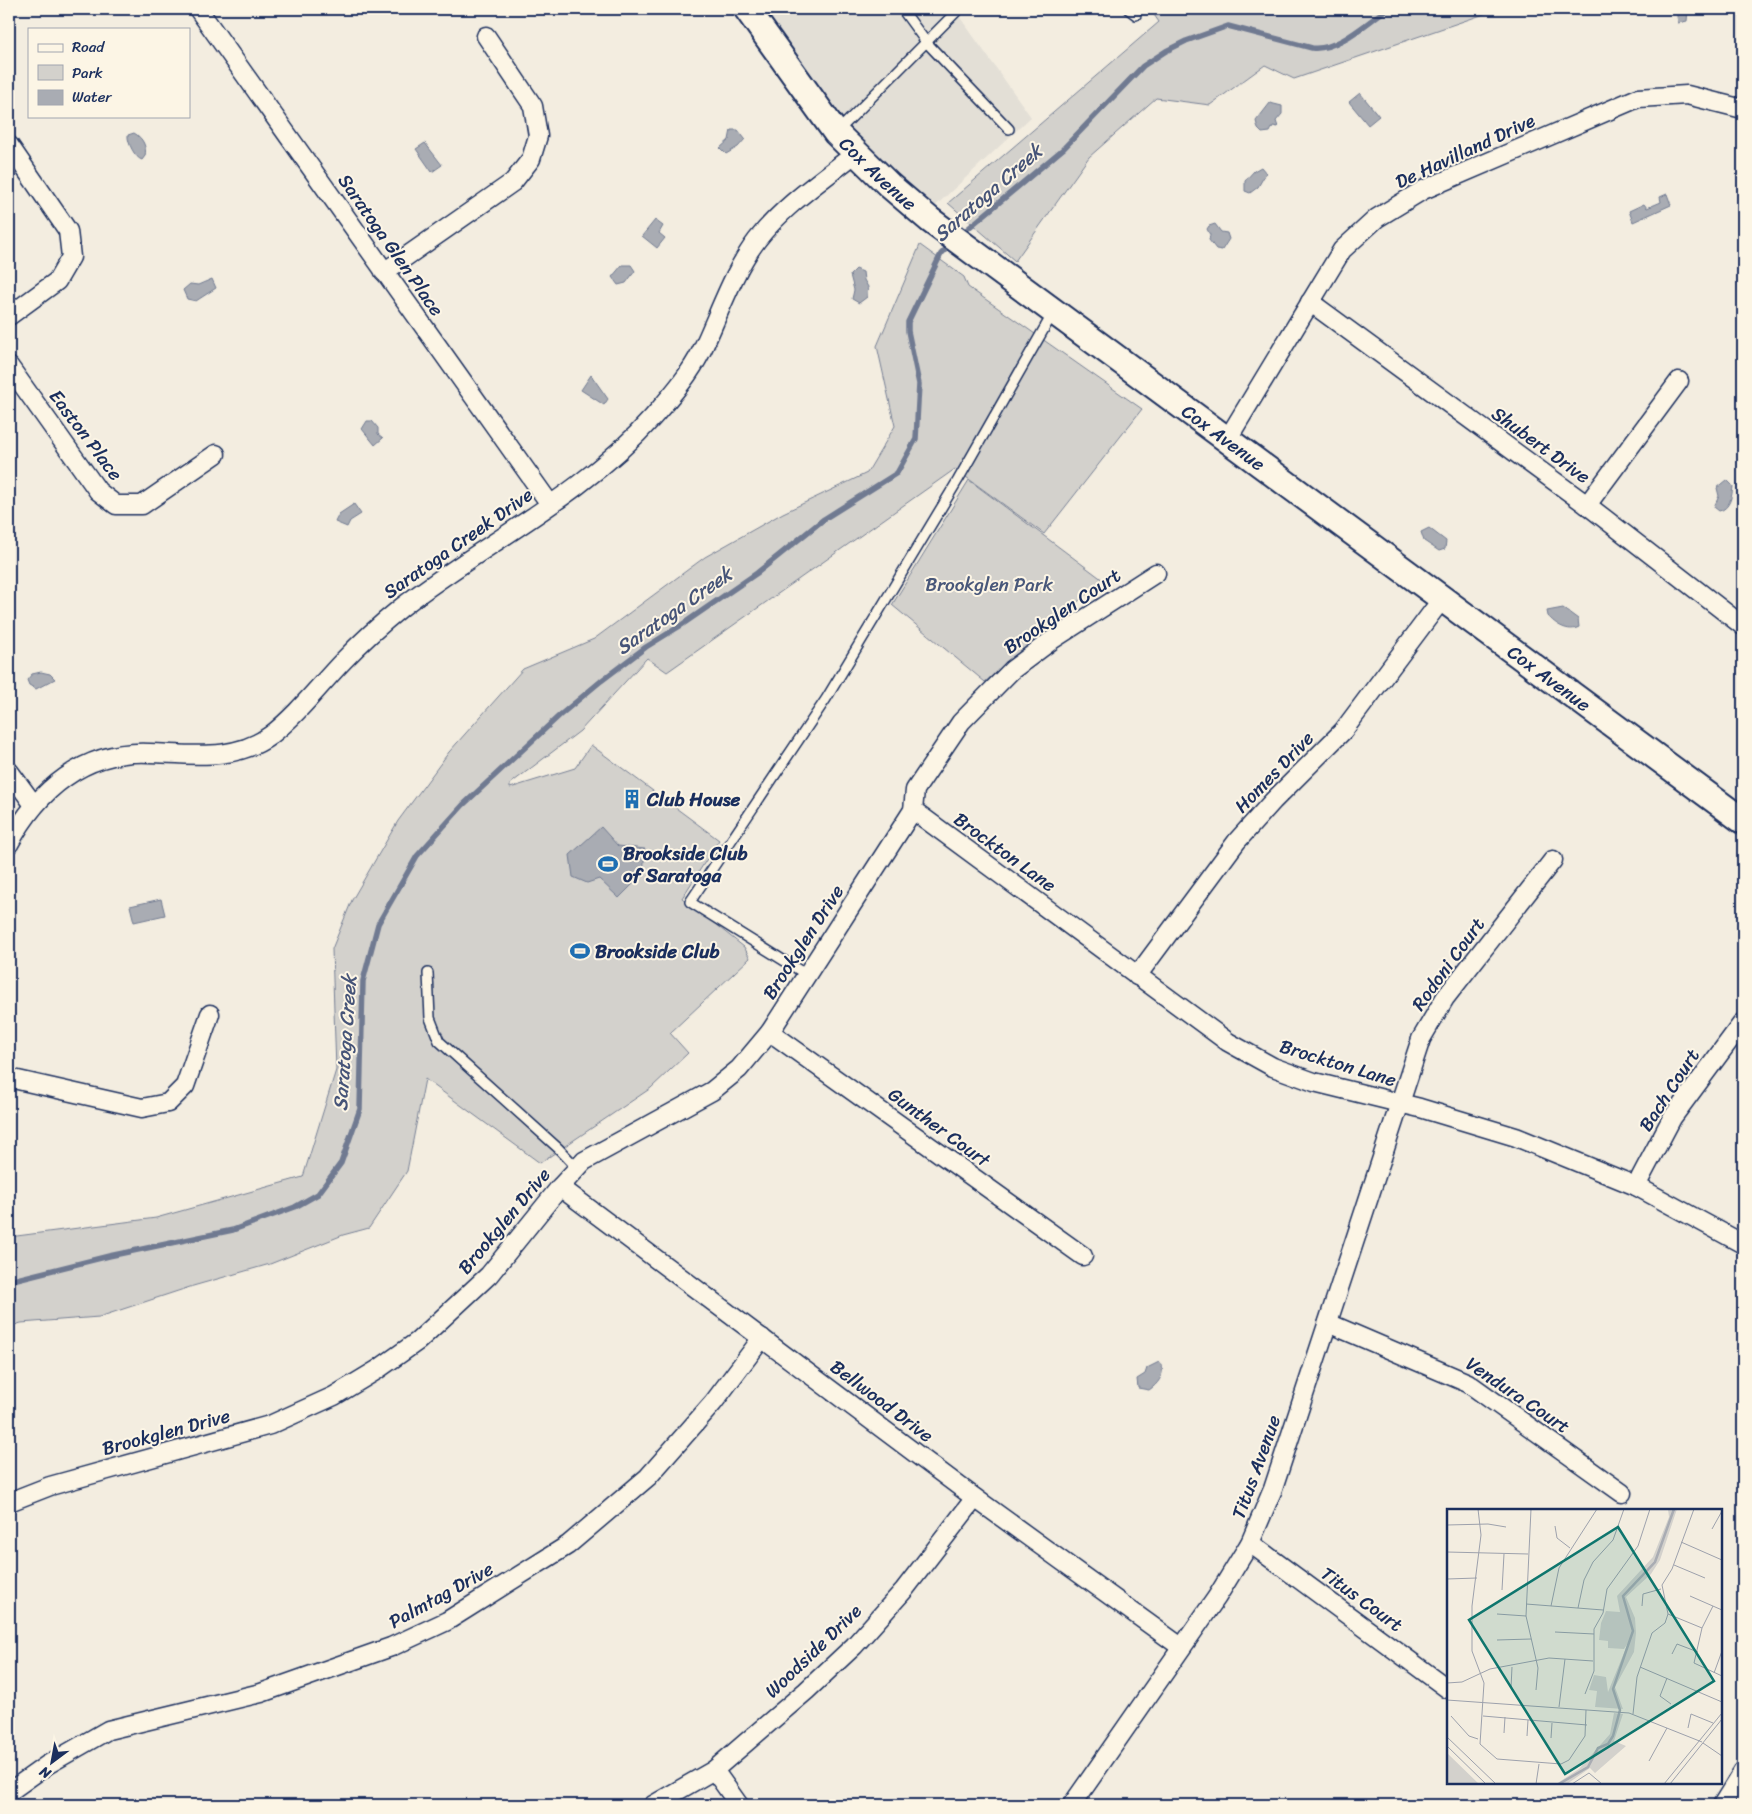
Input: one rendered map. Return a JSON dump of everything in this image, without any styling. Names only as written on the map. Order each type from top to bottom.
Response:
[{"type":"main road","name":"Cox Avenue","points":[[747,9],[836,133],[943,231],[1743,822]]},
{"type":"street","name":"Saratoga Glen Place","points":[[198,9],[550,504]]},
{"type":"street","points":[[384,272],[514,182],[530,159],[538,136],[533,106],[486,36]]},
{"type":"street","name":"De Havilland Drive","points":[[1226,440],[1342,250],[1377,218],[1423,190],[1638,98],[1687,95],[1743,109]]},
{"type":"street","points":[[9,145],[68,230],[71,258],[57,281],[9,316]]},
{"type":"street","name":"Saratoga Creek Drive","points":[[9,844],[34,805],[70,774],[89,762],[127,752],[197,756],[219,755],[268,738],[291,718],[374,630],[443,576],[550,504],[608,460],[651,418],[676,390],[699,356],[745,259],[756,241],[794,202],[856,153]]},
{"type":"street","name":"Shubert Drive","points":[[1310,302],[1587,505],[1743,626]]},
{"type":"street","name":"Easton Place","points":[[9,366],[98,491],[116,505],[142,505],[216,454]]},
{"type":"street","points":[[1587,505],[1679,381]]},
{"type":"street","name":"Brookglen Court","points":[[913,810],[915,790],[961,722],[1012,670],[1052,640],[1156,574]]},
{"type":"street","name":"Homes Drive","points":[[1137,976],[1237,841],[1273,801],[1343,731],[1442,599]]},
{"type":"street","points":[[9,771],[34,805]]},
{"type":"street","name":"Brookglen Drive","points":[[9,1502],[50,1486],[270,1425],[334,1396],[377,1370],[418,1341],[455,1309],[489,1275],[577,1168],[623,1139],[712,1091],[739,1069],[770,1032],[913,810]]},
{"type":"street","name":"Brockton Lane","points":[[913,810],[1228,1042],[1273,1067],[1314,1082],[1420,1108],[1516,1136],[1636,1186],[1743,1244]]},
{"type":"street","name":"Rodoni Court","points":[[1399,1104],[1421,1039],[1445,998],[1553,860]]},
{"type":"street","points":[[9,1078],[142,1108],[168,1102],[184,1086],[210,1014]]},
{"type":"street","name":"Bach Court","points":[[1636,1186],[1672,1118],[1743,1022]]},
{"type":"street","name":"Gunther Court","points":[[770,1032],[1083,1256]]},
{"type":"street","name":"Titus Avenue","points":[[1072,1805],[1217,1597],[1250,1543],[1273,1489],[1399,1104]]},
{"type":"street","name":"Bellwood Drive","points":[[560,1187],[975,1498],[1181,1647]]},
{"type":"street","name":"Vendura Court","points":[[1328,1323],[1468,1383],[1622,1493]]},
{"type":"street","name":"Palmtag Drive","points":[[9,1792],[47,1765],[108,1730],[261,1694],[391,1647],[447,1621],[568,1545],[648,1477],[713,1403],[762,1338]]},
{"type":"street","name":"Woodside Drive","points":[[653,1805],[714,1770],[799,1697],[854,1646],[904,1590],[975,1498]]},
{"type":"street","name":"Titus Court","points":[[1250,1543],[1447,1688]]},
{"type":"street","points":[[714,1770],[740,1805]]},
{"type":"street","points":[[1722,1805],[1743,1771]]},
{"type":"lane","points":[[902,9],[926,42],[1009,130]]},
{"type":"lane","points":[[836,133],[959,9]]},
{"type":"lane","points":[[807,975],[690,902],[826,699],[958,480],[1053,313]]},
{"type":"lane","points":[[428,973],[430,1018],[439,1041],[558,1148],[577,1168]]},
{"type":"shaded area","points":[[732,9],[954,9],[1031,117],[929,212],[831,137]]},
{"type":"green space","points":[[1150,9],[1499,9],[1294,79],[1265,65],[1210,105],[1156,98],[1089,157],[1015,261],[948,203],[1159,22]]},
{"type":"green space","points":[[920,245],[964,277],[968,287],[1142,409],[1044,534],[955,469],[667,672],[647,658],[580,731],[510,784],[510,788],[575,768],[591,745],[719,840],[682,898],[744,947],[750,958],[670,1033],[688,1053],[651,1088],[540,1163],[425,1079],[407,1171],[369,1228],[343,1235],[270,1264],[193,1286],[99,1317],[21,1323],[9,1327],[9,1237],[156,1218],[303,1177],[336,1070],[332,949],[352,900],[398,821],[449,752],[523,669],[594,639],[705,557],[783,513],[867,473],[895,426],[877,346]]},
{"type":"green space","name":"Brookglen Park","points":[[969,480],[1103,580],[985,682],[892,605]]},
{"type":"water","points":[[1676,9],[1688,9],[1687,21],[1678,23]]},
{"type":"water","points":[[1360,93],[1379,116],[1368,125],[1349,102]]},
{"type":"water","points":[[1270,103],[1282,106],[1282,114],[1276,121],[1278,127],[1273,126],[1270,132],[1262,133],[1258,129],[1256,121]]},
{"type":"water","points":[[731,130],[738,130],[745,139],[738,147],[726,154],[720,148],[729,140]]},
{"type":"water","points":[[134,133],[140,137],[145,146],[145,156],[142,160],[134,153],[129,142],[128,135]]},
{"type":"water","points":[[425,143],[442,165],[432,172],[416,149]]},
{"type":"water","points":[[1261,167],[1266,173],[1258,187],[1250,193],[1245,191],[1245,181],[1254,171]]},
{"type":"water","points":[[1667,194],[1671,205],[1633,222],[1629,211],[1644,204],[1647,208],[1661,202],[1660,197]]},
{"type":"water","points":[[655,220],[663,226],[659,233],[665,238],[657,248],[642,236]]},
{"type":"water","points":[[1215,224],[1221,232],[1227,233],[1229,239],[1222,250],[1216,249],[1209,240],[1210,235],[1207,229]]},
{"type":"water","points":[[622,265],[631,265],[635,271],[626,283],[618,285],[612,277]]},
{"type":"water","points":[[856,269],[863,272],[864,280],[868,287],[867,297],[859,303],[852,299],[854,290],[850,275]]},
{"type":"water","points":[[212,279],[216,288],[196,301],[187,299],[183,290],[190,284],[198,285]]},
{"type":"water","points":[[591,375],[608,399],[604,405],[581,390]]},
{"type":"water","points":[[367,421],[372,421],[378,428],[378,434],[383,438],[375,445],[362,429]]},
{"type":"water","points":[[1727,480],[1733,486],[1731,498],[1726,508],[1719,511],[1714,507],[1719,496],[1717,488]]},
{"type":"water","points":[[354,504],[361,514],[350,521],[347,527],[335,522],[339,514]]},
{"type":"water","points":[[1429,528],[1446,541],[1445,549],[1439,551],[1424,541],[1421,532]]},
{"type":"water","points":[[1563,608],[1578,619],[1579,627],[1575,629],[1566,628],[1558,625],[1548,616],[1547,611]]},
{"type":"water","points":[[41,672],[50,674],[55,679],[36,689],[29,685],[27,680],[32,674]]},
{"type":"water","name":"Brookside Club of Saratoga","points":[[601,827],[618,846],[645,849],[643,874],[619,898],[599,879],[587,883],[573,877],[570,855]]},
{"type":"water","points":[[161,899],[165,915],[134,922],[130,906]]},
{"type":"water","points":[[1159,1362],[1162,1365],[1162,1369],[1158,1382],[1149,1390],[1138,1388],[1137,1379],[1145,1374],[1147,1368]]},
{"type":"waterway","name":"Saratoga Creek","points":[[959,236],[1063,149],[1143,66],[1166,51],[1186,41],[1228,26],[1312,48],[1322,48],[1342,41],[1387,9]]},
{"type":"waterway","name":"Saratoga Creek","points":[[9,1281],[109,1256],[233,1230],[295,1207],[318,1194],[341,1163],[360,1109],[363,981],[378,924],[417,856],[463,805],[559,716],[601,681],[646,647],[757,573],[824,519],[897,473],[916,439],[919,384],[908,331],[908,322],[941,254],[951,244]]},
{"type":"place","name":"Club House","points":[[632,799]]},
{"type":"place","name":"Brookside Club of Saratoga","points":[[608,864]]},
{"type":"place","name":"Brookside Club","points":[[580,951]]}]
